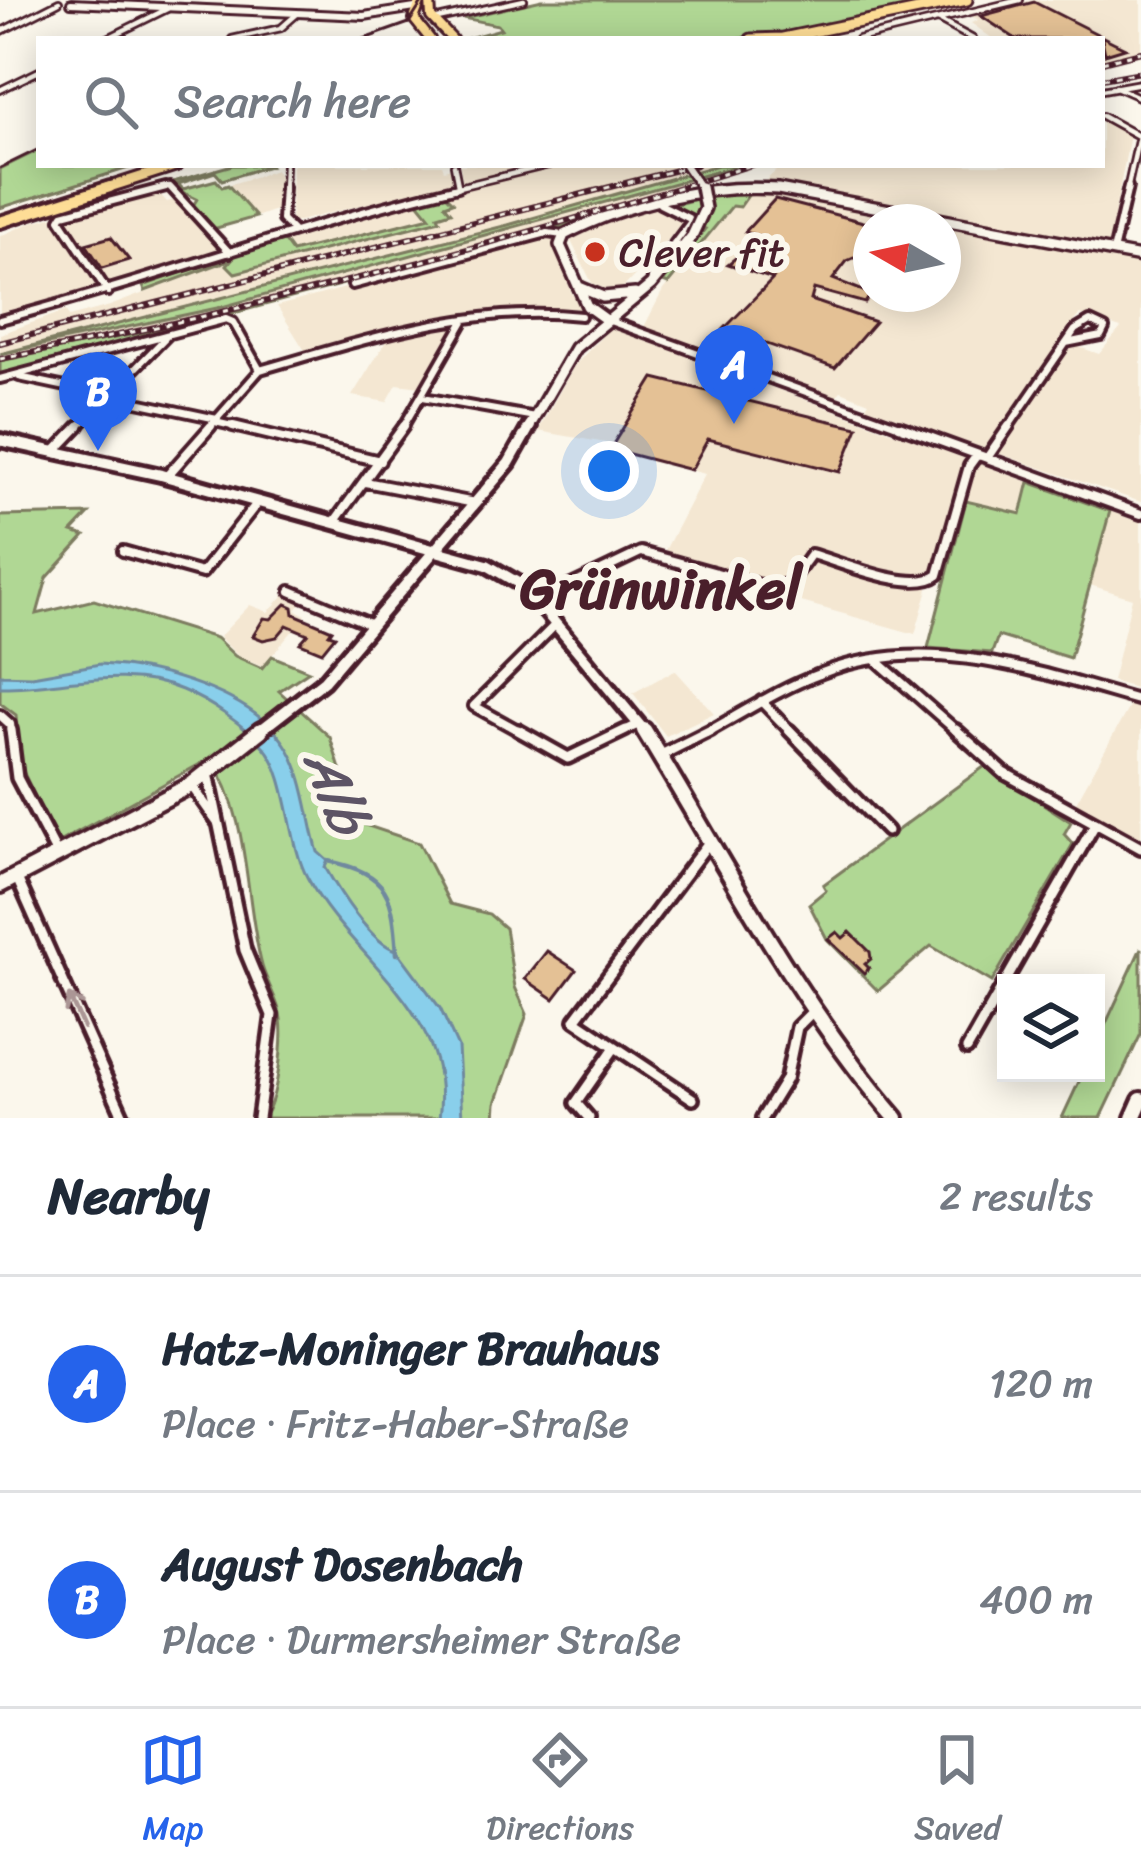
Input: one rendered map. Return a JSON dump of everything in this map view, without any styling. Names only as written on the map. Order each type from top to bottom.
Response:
[{"type":"highway","points":[[795,36],[967,0]]},
{"type":"highway","points":[[820,36],[986,0]]},
{"type":"highway","points":[[0,218],[144,168]]},
{"type":"highway","points":[[0,218],[168,168]]},
{"type":"main road","points":[[430,0],[432,19]]},
{"type":"main road","points":[[416,11],[432,19]]},
{"type":"main road","points":[[416,11],[449,36]]},
{"type":"street","points":[[112,36],[186,0]]},
{"type":"street","points":[[261,12],[269,0]]},
{"type":"street","points":[[373,0],[387,11]]},
{"type":"street","points":[[387,0],[398,9]]},
{"type":"street","points":[[432,19],[524,0]]},
{"type":"street","points":[[870,36],[1020,0]]},
{"type":"street","points":[[0,29],[67,1],[364,16],[398,9],[416,11]]},
{"type":"street","points":[[245,36],[281,28],[297,14]]},
{"type":"street","points":[[937,19],[968,36]]},
{"type":"street","points":[[0,90],[36,72]]},
{"type":"street","points":[[1105,89],[1141,83]]},
{"type":"street","points":[[1116,87],[1141,98]]},
{"type":"street","points":[[1105,118],[1140,137],[1113,252]]},
{"type":"street","points":[[285,168],[282,220],[292,230]]},
{"type":"street","points":[[455,168],[458,184]]},
{"type":"street","points":[[0,320],[108,292],[292,230],[534,168]]},
{"type":"street","points":[[0,886],[191,785],[278,721],[337,668],[509,463],[575,348],[678,254],[706,211],[703,188],[687,168]]},
{"type":"street","points":[[1126,182],[1141,186]]},
{"type":"street","points":[[108,292],[60,216],[169,186],[230,253]]},
{"type":"street","points":[[352,285],[547,233],[563,235],[721,188],[757,186],[1141,257]]},
{"type":"street","points":[[581,291],[608,298],[648,284],[692,222],[691,217],[660,204]]},
{"type":"street","points":[[563,235],[560,244],[587,306],[638,331],[1141,514]]},
{"type":"street","points":[[166,477],[260,370],[390,334],[465,320],[581,316]]},
{"type":"street","points":[[0,380],[229,320],[260,370]]},
{"type":"street","points":[[335,521],[423,397],[465,320]]},
{"type":"street","points":[[540,600],[641,552],[771,589],[790,583],[811,554],[909,582],[929,582],[938,575],[969,466],[982,457],[1066,343],[1084,321],[1100,323],[1106,331],[1099,337],[1066,343]]},
{"type":"street","points":[[56,450],[168,335]]},
{"type":"street","points":[[14,376],[380,461]]},
{"type":"street","points":[[423,397],[536,417]]},
{"type":"street","points":[[0,440],[166,477],[439,548],[499,570],[540,600],[640,724],[814,1010],[851,1066],[896,1118]]},
{"type":"street","points":[[365,482],[477,503]]},
{"type":"street","points":[[123,551],[202,573],[259,501]]},
{"type":"street","points":[[290,591],[374,625]]},
{"type":"street","points":[[560,622],[474,706],[568,758],[640,724]]},
{"type":"street","points":[[661,755],[826,671],[875,658],[970,658],[1141,701]]},
{"type":"street","points":[[875,658],[1004,773],[1141,848]]},
{"type":"street","points":[[761,701],[887,831]]},
{"type":"street","points":[[0,715],[10,724],[17,778],[58,856]]},
{"type":"street","points":[[208,772],[245,950],[272,1015],[258,1118]]},
{"type":"street","points":[[191,785],[221,827]]},
{"type":"street","points":[[967,1049],[1095,824]]},
{"type":"street","points":[[693,1100],[575,1020],[710,840]]},
{"type":"street","points":[[16,877],[124,1118]]},
{"type":"street","points":[[762,1118],[785,1078],[797,1027],[814,1010]]},
{"type":"street","points":[[589,1118],[576,1103],[615,1047]]},
{"type":"street","points":[[1133,1118],[1141,1100]]},
{"type":"shaded area","points":[[1033,0],[1141,0],[1141,55],[1105,63],[1105,36],[989,36],[971,23],[979,20],[969,15]]},
{"type":"shaded area","points":[[1105,121],[1130,135],[1109,242],[1104,245],[961,219],[961,204],[878,204],[763,183],[776,171],[770,168],[1105,168]]},
{"type":"shaded area","points":[[292,168],[451,168],[455,181],[291,223]]},
{"type":"shaded area","points":[[460,168],[745,168],[600,215],[200,321],[0,361],[0,334],[66,311],[69,317],[110,306],[233,259],[228,264],[235,273],[293,258],[281,237],[463,185]]},
{"type":"shaded area","points":[[276,170],[282,184],[281,208],[256,217],[228,185]]},
{"type":"shaded area","points":[[754,189],[853,207],[853,312],[961,312],[961,227],[1141,262],[1141,502],[865,408],[869,402],[841,391],[835,397],[644,327],[663,290],[732,206],[740,206]],"holes":[[[1080,315],[1121,328],[1099,354],[1059,340]]]},
{"type":"shaded area","points":[[156,190],[167,202],[179,199],[220,252],[160,275],[0,318],[0,236],[32,222]]},
{"type":"shaded area","points":[[652,208],[687,219],[623,288],[605,289],[592,283],[569,237]]},
{"type":"shaded area","points":[[551,234],[572,294],[584,310],[452,317],[307,354],[277,306]]},
{"type":"shaded area","points":[[451,325],[421,387],[397,384],[387,402],[352,396],[388,338]]},
{"type":"shaded area","points":[[610,328],[1029,482],[1022,515],[954,498],[915,634],[659,562],[705,474],[610,449],[612,444],[538,431],[574,366]]},
{"type":"shaded area","points":[[1110,511],[1141,522],[1141,690],[1112,681],[1132,598],[1090,585]]},
{"type":"shaded area","points":[[286,593],[303,601],[296,610],[306,615],[263,666],[238,656],[219,637],[250,605],[268,612]]},
{"type":"shaded area","points":[[675,670],[714,713],[666,736],[633,693]]},
{"type":"shaded area","points":[[1130,705],[1141,708],[1141,842],[1074,806]]},
{"type":"green space","points":[[542,0],[953,0],[770,36],[476,36],[501,29],[463,18]]},
{"type":"green space","points":[[36,151],[36,168],[128,168],[0,208],[0,169]]},
{"type":"green space","points":[[222,168],[262,168],[222,180],[215,172],[178,184],[183,189],[216,180],[222,187],[228,185],[256,217],[213,229],[192,207],[197,199],[166,184]]},
{"type":"green space","points":[[708,168],[730,168],[222,307],[0,354],[508,225]]},
{"type":"green space","points":[[689,188],[691,192],[0,375],[0,361],[200,321]]},
{"type":"green space","points":[[730,190],[751,191],[740,207],[732,206],[668,284],[663,282],[705,229],[693,226],[694,216],[673,205]]},
{"type":"green space","points":[[443,192],[453,202],[445,205],[451,212],[438,216],[440,220],[235,273],[227,265],[232,259],[145,291],[143,286],[281,237],[292,252],[430,217],[417,201],[374,212]]},
{"type":"green space","points":[[1029,482],[1110,511],[1070,658],[998,636],[992,653],[928,648],[966,501],[1021,514]]},
{"type":"green space","points":[[89,514],[72,532],[85,536],[47,578],[37,614],[94,600],[216,638],[235,656],[262,668],[272,656],[309,671],[279,691],[330,737],[354,814],[365,825],[419,843],[450,904],[489,914],[505,928],[515,987],[527,1014],[495,1118],[263,1118],[278,1072],[281,1019],[256,940],[240,833],[211,758],[57,843],[20,765],[16,715],[0,703],[0,516]]},
{"type":"green space","points":[[985,766],[1071,822],[1064,834],[1073,844],[992,982],[931,946],[878,991],[827,939],[809,904],[826,890],[823,885]]},
{"type":"green space","points":[[1141,948],[1141,1034],[1101,1118],[1062,1118],[1079,1082],[1105,1082],[1105,1026]]},
{"type":"water","points":[[100,664],[148,670],[201,686],[249,710],[285,744],[302,782],[318,852],[328,861],[325,867],[367,928],[397,950],[440,1008],[458,1047],[462,1118],[439,1118],[440,1080],[416,1017],[307,877],[279,774],[256,739],[203,700],[160,683],[114,678],[0,687],[0,675],[32,676]]},
{"type":"building","points":[[1034,2],[1101,36],[1011,36],[981,16]]},
{"type":"building","points":[[1105,38],[1125,48],[1105,54]]},
{"type":"building","points":[[775,199],[853,219],[853,258],[833,279],[853,287],[853,300],[814,289],[811,300],[875,322],[835,368],[724,329],[773,279],[728,264],[762,237],[745,232]]},
{"type":"building","points":[[111,237],[129,260],[102,268],[86,244]]},
{"type":"building","points":[[654,378],[858,427],[840,472],[708,439],[691,470],[610,449]]},
{"type":"building","points":[[286,604],[294,614],[332,630],[329,634],[335,636],[322,652],[300,643],[308,634],[287,625],[277,637],[253,636],[264,618],[271,619]]},
{"type":"building","points":[[837,932],[843,938],[850,932],[870,952],[864,973],[828,939]]},
{"type":"building","points":[[547,951],[576,970],[554,999],[525,979]]},
{"type":"waterway","name":"Alb","points":[[328,861],[364,873],[384,890],[393,916],[397,954]]},
{"type":"tram line","points":[[372,36],[409,23],[424,0]]},
{"type":"tram line","points":[[0,168],[36,150]]},
{"type":"railway","points":[[1105,61],[1141,52]]},
{"type":"railway","points":[[1105,78],[1141,72]]},
{"type":"railway","points":[[0,343],[684,168]]},
{"type":"railway","points":[[0,359],[379,273],[742,168]]},
{"type":"place","name":"Clever fit","points":[[595,252]]},
{"type":"place","name":"Hatz-Moninger Brauhaus","points":[[734,424]]},
{"type":"place","name":"August Dosenbach","points":[[98,451]]},
{"type":"district","name":"Grünwinkel","points":[[661,588]]}]
